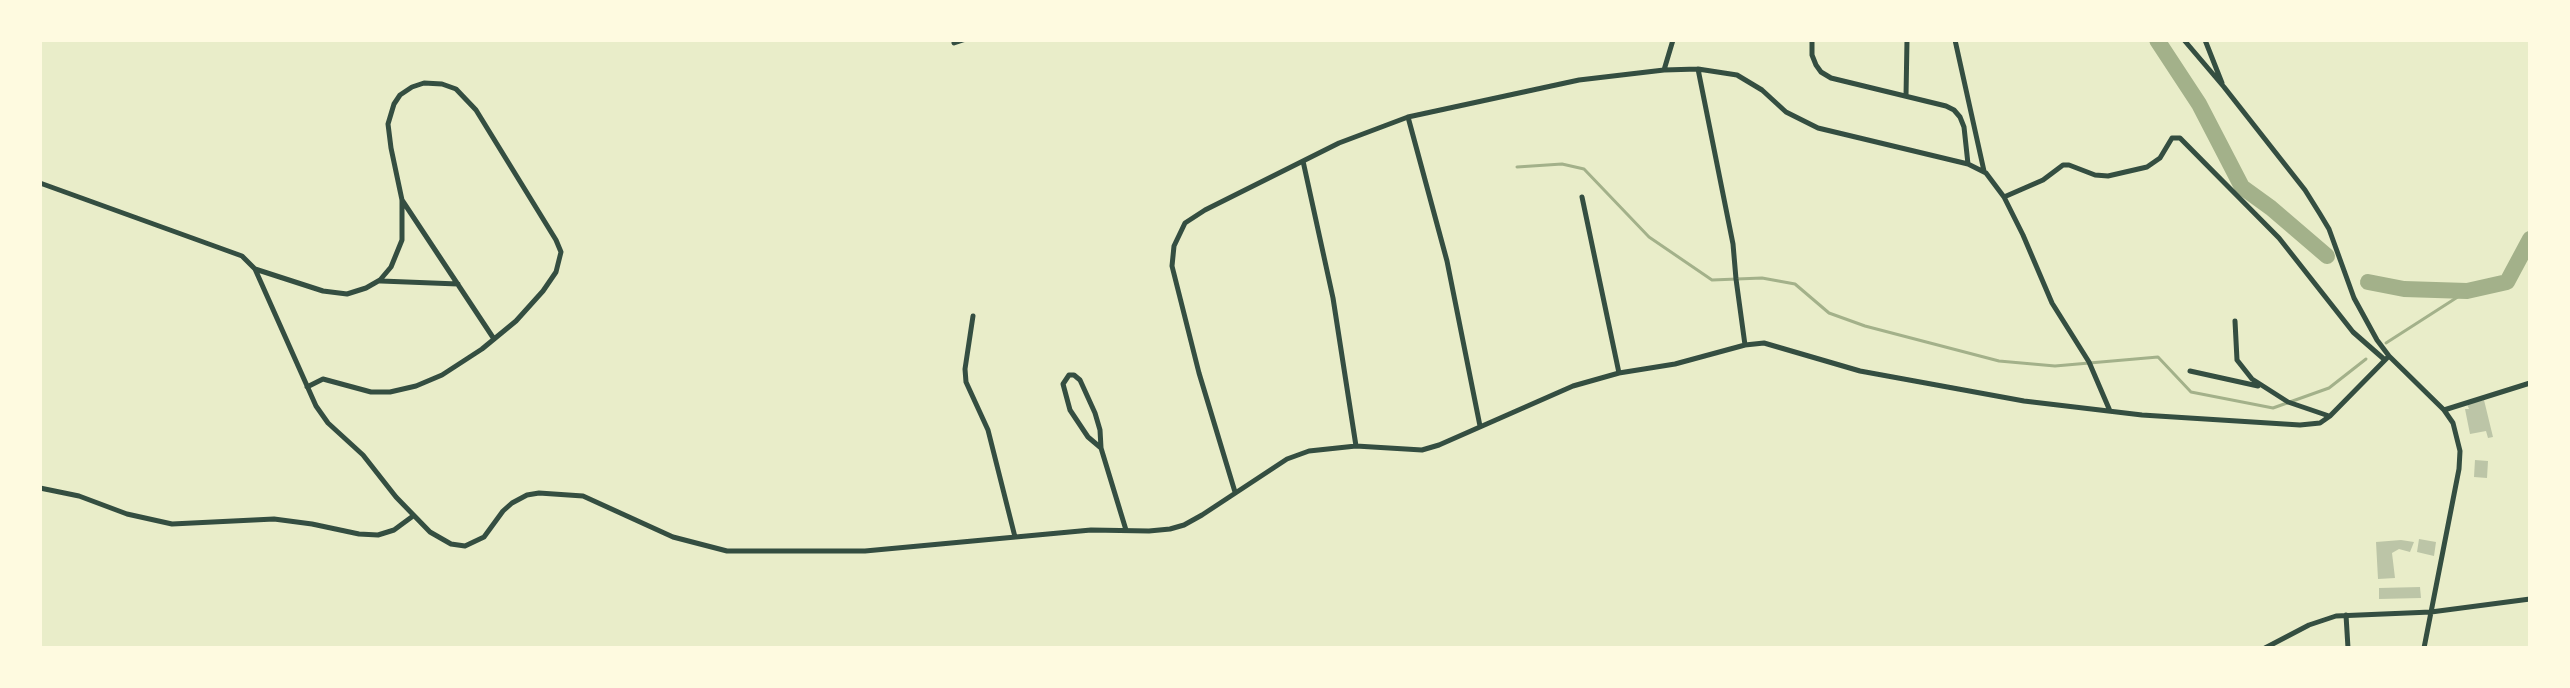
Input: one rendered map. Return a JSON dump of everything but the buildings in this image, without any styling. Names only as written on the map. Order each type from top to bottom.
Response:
[{"type":"street","points":[[954,43],[963,40]]},
{"type":"street","points":[[1664,70],[1673,40]]},
{"type":"street","points":[[1812,40],[1816,65],[1831,78],[1954,110],[1964,127],[1968,164]]},
{"type":"street","points":[[1906,96],[1907,40]]},
{"type":"street","points":[[1955,40],[1984,172]]},
{"type":"street","points":[[2184,40],[2305,190],[2329,229],[2354,298],[2387,358]]},
{"type":"street","points":[[2205,40],[2224,87]]},
{"type":"street","points":[[1698,69],[1733,244],[1745,345]]},
{"type":"street","points":[[1235,492],[1193,351],[1172,266],[1171,257],[1179,232],[1192,217],[1303,161],[1377,127],[1408,117],[1579,80],[1664,70],[1698,69],[1737,75],[1751,82],[1786,112],[1818,128],[1968,164],[1984,172],[1994,180],[2004,197],[2052,303],[2089,362],[2110,411]]},
{"type":"street","points":[[255,269],[335,293],[347,294],[380,280],[391,267],[402,240],[402,200],[388,124],[400,95],[424,83],[456,89],[468,101],[556,240],[561,252],[560,262],[543,291],[516,321],[442,375],[390,392],[371,392],[323,379],[307,387]]},
{"type":"street","points":[[1408,117],[1447,261],[1480,426]]},
{"type":"street","points":[[2004,197],[2043,180],[2063,165],[2108,176],[2147,167],[2160,158],[2172,138],[2180,138],[2279,238],[2353,332],[2444,410],[2453,423],[2457,437],[2459,469],[2424,648]]},
{"type":"street","points":[[1303,161],[1333,298],[1356,446]]},
{"type":"street","points":[[40,183],[242,256],[255,269],[316,406],[328,423],[363,455],[413,516],[442,539],[465,546],[484,537],[512,503],[539,493],[583,496],[673,537],[727,551],[865,551],[1091,530],[1149,531],[1184,525],[1287,459],[1309,451],[1356,446],[1422,450],[1573,386],[1619,373],[1675,364],[1745,345],[1764,343],[1860,371],[2024,401],[2110,411],[2300,425],[2320,423],[2330,416],[2387,358]]},
{"type":"street","points":[[1582,197],[1619,373]]},
{"type":"street","points":[[402,200],[494,339]]},
{"type":"street","points":[[380,280],[458,284]]},
{"type":"street","points":[[973,316],[966,382],[988,430],[1015,537]]},
{"type":"street","points":[[2235,321],[2237,360],[2242,369],[2288,402],[2330,416]]},
{"type":"street","points":[[2190,371],[2263,387]]},
{"type":"street","points":[[1101,448],[1088,437],[1065,400],[1063,384],[1069,375],[1074,375],[1085,387],[1100,430],[1101,448],[1126,530]]},
{"type":"street","points":[[2444,410],[2530,383]]},
{"type":"street","points":[[40,488],[79,496],[154,522],[172,524],[274,519],[378,535],[394,530],[413,516]]},
{"type":"street","points":[[2265,648],[2323,619],[2346,615],[2431,612],[2530,599]]},
{"type":"street","points":[[2346,615],[2348,648]]},
{"type":"waterway","points":[[2157,40],[2199,104],[2242,187],[2327,256]]},
{"type":"waterway","points":[[1517,167],[1562,164],[1584,169],[1649,237],[1712,280],[1762,278],[1795,284],[1829,313],[1865,326],[1999,361],[2055,366],[2158,357],[2191,392],[2273,408],[2329,388],[2366,359]]},
{"type":"waterway","points":[[2368,282],[2404,289],[2467,291],[2507,282],[2530,239]]},
{"type":"waterway","points":[[2386,343],[2467,291]]}]
